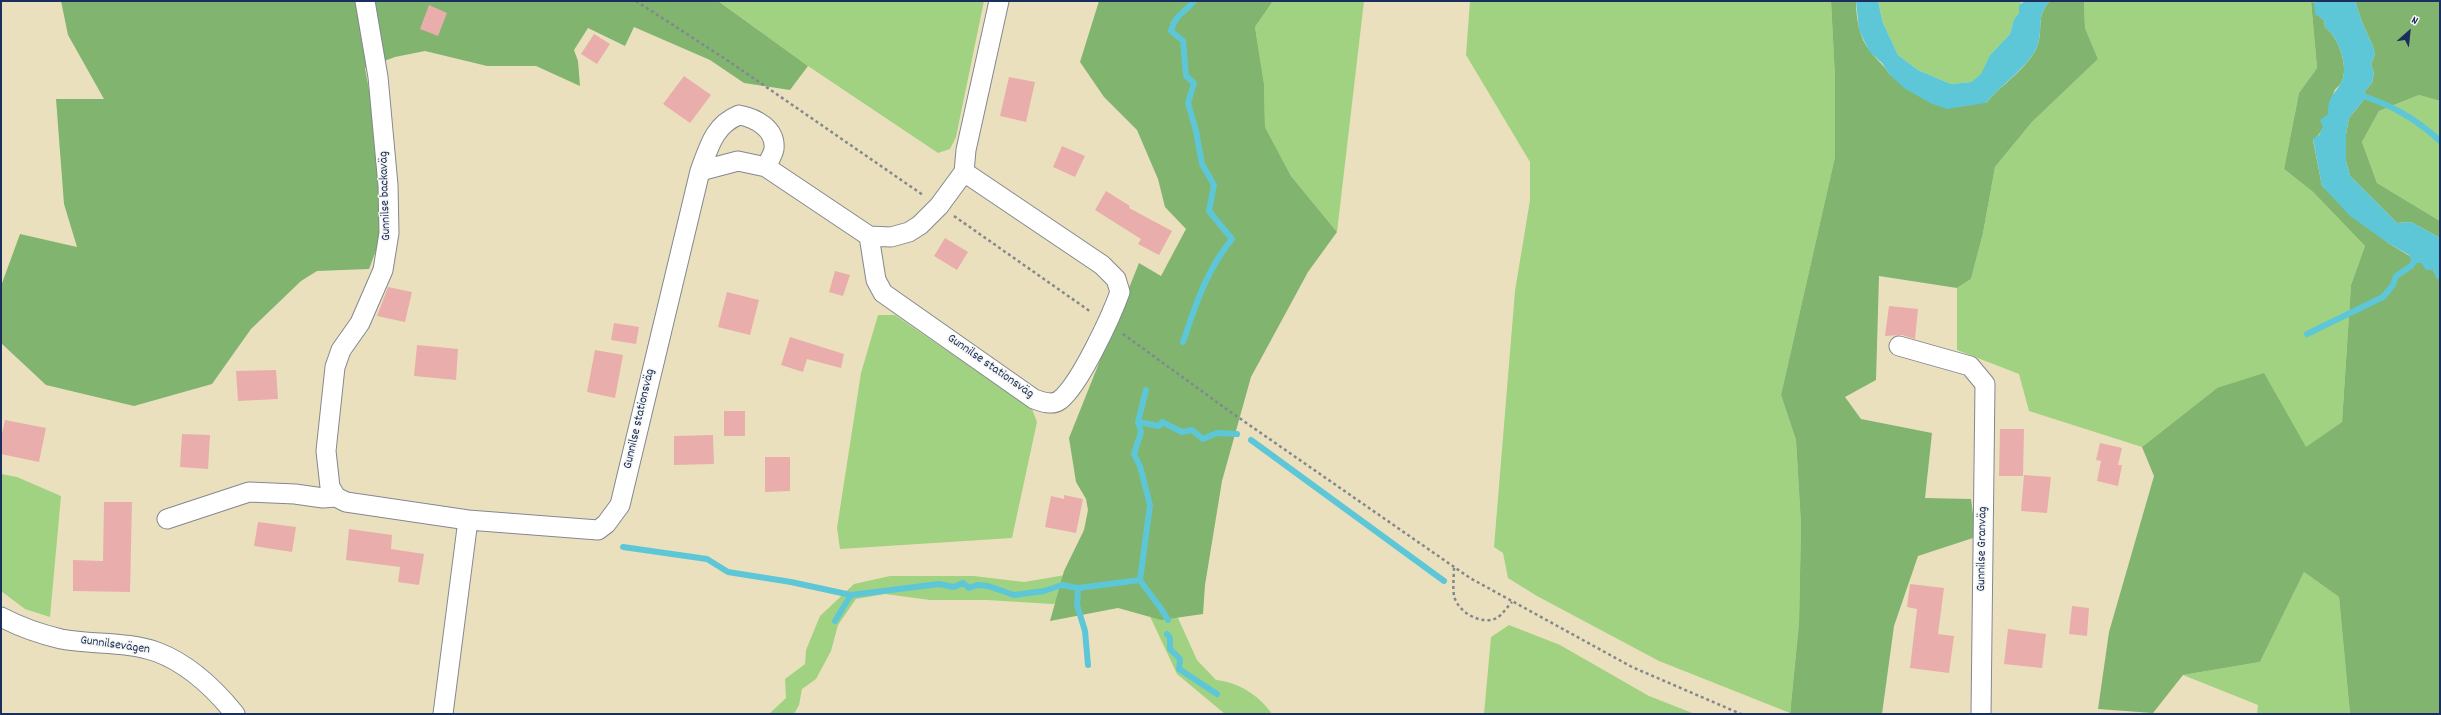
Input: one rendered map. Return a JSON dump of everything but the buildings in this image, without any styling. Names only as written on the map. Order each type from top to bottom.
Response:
[{"type":"street","name":"Gunnilse backaväg","points":[[336,497],[330,487],[326,451],[335,367],[347,338],[360,323],[383,270],[389,233],[387,178],[378,77],[365,1]]},
{"type":"street","points":[[700,170],[738,161],[766,167],[869,236],[891,237],[909,232],[929,218],[964,172],[966,150],[999,1]]},
{"type":"street","name":"Gunnilse stationsväg","points":[[468,520],[598,530],[613,516],[621,497],[700,170],[709,146],[721,125],[739,115],[760,122],[773,139],[774,150],[766,167]]},
{"type":"street","name":"Gunnilse stationsväg","points":[[869,236],[876,280],[883,293],[1043,402],[1052,403],[1060,400],[1076,379],[1108,323],[1120,292],[1116,280],[1102,265],[1080,249],[964,172]]},
{"type":"street","name":"Gunnilse Granväg","points":[[1899,346],[1970,366],[1985,384],[1981,714]]},
{"type":"street","points":[[167,519],[250,492],[295,494],[323,498],[336,497],[346,502],[468,520],[443,714]]},
{"type":"street","name":"Gunnilsevägen","points":[[1,617],[21,628],[62,639],[118,645],[156,652],[184,664],[221,697],[234,714]]},
{"type":"path","points":[[636,1],[730,62],[939,206],[1037,276],[1108,323],[1232,413],[1454,567],[1512,602],[1632,666],[1741,714]]},
{"type":"path","points":[[1454,567],[1454,598],[1461,608],[1474,618],[1488,620],[1498,617],[1512,602]]},
{"type":"green space","points":[[61,1],[718,1],[808,66],[790,90],[744,83],[710,60],[634,27],[625,46],[588,28],[574,50],[578,61],[580,86],[536,66],[487,66],[425,51],[395,57],[365,68],[373,112],[384,229],[369,269],[317,271],[301,281],[251,329],[212,384],[134,406],[46,385],[1,343],[1,286],[20,234],[77,247],[64,204],[56,99],[104,99],[68,35]]},
{"type":"green space","points":[[718,1],[984,1],[956,137],[950,149],[938,153],[808,66]]},
{"type":"green space","points":[[1099,1],[1273,1],[1255,27],[1264,84],[1265,127],[1291,176],[1337,232],[1308,272],[1251,377],[1222,481],[1205,585],[1203,614],[1161,620],[1118,608],[1050,621],[1064,571],[1084,530],[1088,510],[1086,499],[1076,482],[1069,438],[1139,263],[1161,276],[1186,229],[1165,207],[1158,179],[1137,130],[1104,97],[1080,62]]},
{"type":"green space","points":[[1273,1],[1364,1],[1337,232],[1291,176],[1265,127],[1264,84],[1255,27]]},
{"type":"green space","points":[[1470,1],[1831,1],[1835,78],[1835,157],[1781,395],[1796,440],[1801,525],[1799,623],[1790,713],[1659,661],[1537,596],[1508,578],[1503,553],[1494,547],[1515,291],[1530,200],[1530,162],[1466,55]]},
{"type":"green space","points":[[1831,1],[1856,1],[1858,20],[1863,40],[1866,46],[1890,75],[1986,103],[2021,69],[2033,55],[2039,41],[2041,18],[2045,7],[2050,1],[2084,1],[2085,28],[2098,59],[2032,122],[1995,167],[1983,233],[1971,279],[1957,288],[1879,276],[1876,380],[1845,397],[1861,419],[1932,433],[1925,498],[1971,499],[1976,537],[1918,556],[1894,626],[1882,714],[1790,714],[1799,623],[1801,525],[1796,440],[1781,395],[1835,157],[1835,78]]},
{"type":"green space","points":[[1878,1],[2021,1],[2019,13],[2014,19],[2010,34],[1990,55],[1982,74],[1971,82],[1951,84],[1918,70],[1898,55],[1883,23]]},
{"type":"green space","points":[[2084,1],[2311,1],[2317,68],[2299,93],[2284,169],[2313,192],[2365,246],[2351,285],[2342,422],[2306,448],[2217,388],[2142,447],[2029,411],[2019,374],[1957,350],[1957,288],[1971,279],[1983,233],[1995,167],[2032,122],[2098,59],[2085,28]]},
{"type":"green space","points":[[2311,1],[2316,4],[2316,14],[2324,20],[2325,27],[2330,31],[2338,45],[2344,69],[2341,83],[2335,89],[2325,124],[2313,140],[2322,186],[2388,243],[2433,270],[2437,278],[2440,279],[2440,714],[2350,714],[2339,597],[2304,572],[2260,662],[2183,675],[2153,713],[2098,709],[2109,632],[2154,476],[2142,447],[2217,388],[2264,373],[2306,447],[2342,422],[2351,285],[2365,246],[2313,192],[2284,169],[2299,93],[2317,68]]},
{"type":"green space","points":[[2355,1],[2440,1],[2440,101],[2419,95],[2379,111],[2362,142],[2377,183],[2440,221],[2440,238],[2411,222],[2397,223],[2350,176],[2346,161],[2346,134],[2349,118],[2363,101],[2365,91],[2372,83],[2374,73],[2371,64],[2375,54]]},
{"type":"green space","points":[[2419,95],[2440,101],[2440,221],[2377,183],[2362,142],[2379,111]]},
{"type":"green space","points":[[878,315],[895,315],[1032,409],[1037,422],[1012,538],[840,549],[837,528],[861,373]]},
{"type":"green space","points":[[1,474],[17,477],[61,496],[50,617],[25,609],[1,591]]},
{"type":"green space","points":[[1083,572],[1174,609],[1197,660],[1216,680],[1232,683],[1254,695],[1272,714],[1225,714],[1177,674],[1147,610],[1098,596],[1052,604],[987,600],[930,600],[885,594],[856,599],[838,625],[831,651],[816,679],[802,689],[799,705],[794,714],[769,714],[786,698],[785,679],[805,664],[806,650],[820,616],[854,584],[890,576],[974,576],[1024,582]]},
{"type":"green space","points":[[2304,572],[2339,597],[2350,714],[2257,714],[2258,705],[2183,675],[2260,662]]},
{"type":"green space","points":[[1509,625],[1560,645],[1649,696],[1695,714],[1484,714],[1491,637]]},
{"type":"water","points":[[1856,1],[1878,1],[1883,23],[1898,55],[1918,70],[1951,84],[1971,82],[1981,74],[1990,55],[2010,34],[2014,19],[2019,13],[2019,5],[2025,1],[2050,1],[2045,7],[2041,17],[2040,34],[2037,47],[2021,69],[1986,103],[1947,109],[1930,103],[1904,88],[1890,75],[1882,63],[1869,51],[1859,30]]},
{"type":"water","points":[[2314,1],[2355,1],[2375,54],[2371,64],[2374,73],[2372,83],[2365,91],[2363,101],[2349,118],[2346,134],[2346,161],[2350,176],[2397,223],[2411,222],[2440,238],[2440,279],[2437,279],[2433,270],[2426,270],[2421,263],[2413,263],[2409,255],[2388,243],[2350,216],[2322,186],[2313,139],[2319,135],[2323,127],[2320,120],[2328,114],[2330,100],[2341,83],[2344,69],[2341,53],[2334,37],[2325,27],[2324,20],[2315,14]]},
{"type":"waterway","points":[[1183,342],[1197,301],[1208,276],[1215,263],[1232,239],[1209,211],[1214,185],[1202,164],[1196,131],[1188,103],[1194,83],[1186,76],[1183,41],[1171,31],[1178,17],[1194,1]]},
{"type":"waterway","points":[[2357,94],[2380,102],[2402,113],[2421,125],[2440,141]]},
{"type":"waterway","points":[[2307,334],[2383,297],[2393,285],[2396,276],[2411,266],[2417,257]]},
{"type":"waterway","points":[[1146,390],[1138,422],[1141,432],[1134,454],[1140,466],[1150,505],[1140,580],[1162,609],[1168,620]]},
{"type":"waterway","points":[[1138,422],[1159,426],[1162,422],[1182,432],[1192,430],[1203,439],[1217,433],[1237,434]]},
{"type":"waterway","points":[[1251,440],[1444,581]]},
{"type":"waterway","points":[[623,547],[707,559],[728,572],[791,582],[851,595],[939,584],[954,587],[963,583],[969,588],[977,585],[988,586],[1014,595],[1044,591],[1062,585],[1078,588],[1140,580]]},
{"type":"waterway","points":[[1078,588],[1077,605],[1085,631],[1088,665]]},
{"type":"waterway","points":[[835,621],[851,595]]},
{"type":"waterway","points":[[1167,634],[1170,638],[1170,649],[1180,659],[1179,669],[1217,694]]}]
